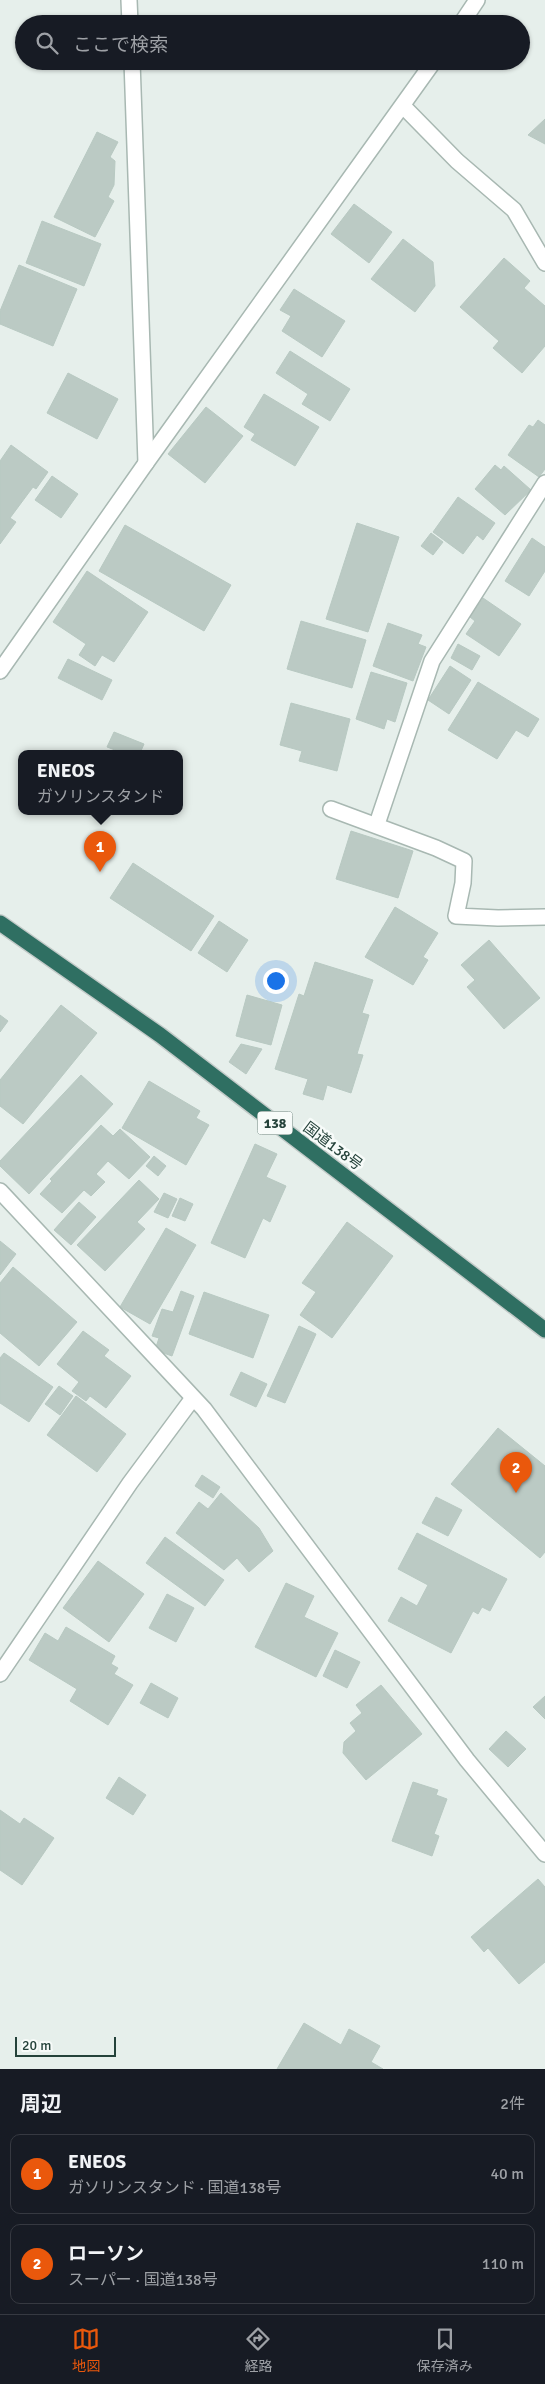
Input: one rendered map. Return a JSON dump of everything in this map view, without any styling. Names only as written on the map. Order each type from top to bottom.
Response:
[{"type":"highway","name":"国道138号","points":[[0,923],[160,1035],[545,1330]]},
{"type":"street","points":[[129,0],[130,15]]},
{"type":"street","points":[[467,15],[477,0]]},
{"type":"street","points":[[132,70],[146,464]]},
{"type":"street","points":[[0,671],[428,70]]},
{"type":"street","points":[[403,106],[456,161],[514,210],[545,263]]},
{"type":"street","points":[[377,824],[432,661],[545,483]]},
{"type":"street","points":[[331,808],[377,824],[464,862],[463,884],[456,916],[545,917]]},
{"type":"street","points":[[0,1190],[193,1398],[467,1760],[545,1854]]},
{"type":"street","points":[[0,1674],[130,1483],[193,1398]]},
{"type":"building","points":[[545,119],[545,144],[528,135]]},
{"type":"building","points":[[97,132],[118,142],[110,157],[115,161],[114,185],[108,197],[114,201],[95,237],[54,217]]},
{"type":"building","points":[[354,204],[392,232],[369,263],[331,234]]},
{"type":"building","points":[[42,221],[101,244],[84,286],[26,263]]},
{"type":"building","points":[[403,239],[433,262],[435,286],[415,312],[371,279]]},
{"type":"building","points":[[504,258],[530,281],[524,288],[545,306],[545,346],[522,373],[493,348],[499,341],[460,307]]},
{"type":"building","points":[[19,265],[77,289],[53,346],[0,324],[0,311]]},
{"type":"building","points":[[294,289],[345,321],[322,357],[282,331],[291,316],[280,310]]},
{"type":"building","points":[[290,351],[350,389],[330,421],[302,404],[308,394],[276,373]]},
{"type":"building","points":[[68,373],[118,399],[97,439],[47,413]]},
{"type":"building","points":[[264,394],[319,427],[295,466],[251,440],[255,434],[244,427]]},
{"type":"building","points":[[206,407],[243,436],[205,483],[168,454]]},
{"type":"building","points":[[538,420],[545,425],[545,469],[539,477],[508,455],[529,425],[533,427]]},
{"type":"building","points":[[11,445],[48,472],[36,489],[33,487],[10,518],[16,522],[0,544],[0,461]]},
{"type":"building","points":[[495,465],[501,470],[504,466],[531,490],[505,515],[475,489]]},
{"type":"building","points":[[52,476],[78,494],[61,518],[35,500]]},
{"type":"building","points":[[458,497],[495,523],[483,540],[477,535],[463,554],[433,532]]},
{"type":"building","points":[[357,523],[399,537],[368,632],[326,619]]},
{"type":"building","points":[[125,525],[231,585],[204,631],[99,571]]},
{"type":"building","points":[[431,533],[443,542],[433,555],[421,546]]},
{"type":"building","points":[[532,538],[545,547],[545,571],[529,596],[505,581]]},
{"type":"building","points":[[87,571],[148,612],[114,662],[102,655],[95,666],[79,655],[86,644],[53,622]]},
{"type":"building","points":[[483,598],[521,624],[499,656],[466,634],[475,621],[470,617]]},
{"type":"building","points":[[301,621],[366,640],[352,688],[287,669]]},
{"type":"building","points":[[388,623],[422,635],[418,644],[426,647],[413,681],[373,666]]},
{"type":"building","points":[[458,644],[480,656],[472,670],[451,658]]},
{"type":"building","points":[[68,659],[112,680],[102,700],[58,678]]},
{"type":"building","points":[[450,666],[471,680],[449,714],[428,700]]},
{"type":"building","points":[[371,672],[407,683],[395,722],[387,719],[384,729],[356,719]]},
{"type":"building","points":[[478,682],[539,719],[528,737],[516,730],[497,759],[448,730]]},
{"type":"building","points":[[291,703],[350,719],[337,771],[299,761],[302,751],[280,745]]},
{"type":"building","points":[[114,732],[144,744],[141,750],[115,750],[107,747]]},
{"type":"building","points":[[351,831],[413,851],[398,898],[336,879]]},
{"type":"building","points":[[133,863],[214,916],[191,951],[110,898]]},
{"type":"building","points":[[395,907],[438,933],[423,957],[428,960],[413,985],[365,957]]},
{"type":"building","points":[[219,921],[248,940],[227,972],[198,953]]},
{"type":"building","points":[[489,940],[540,998],[504,1029],[467,987],[475,980],[461,965]]},
{"type":"building","points":[[315,962],[373,980],[362,1013],[369,1015],[357,1054],[363,1055],[351,1093],[327,1085],[323,1100],[303,1094],[308,1079],[275,1069],[299,994],[304,996]]},
{"type":"building","points":[[247,995],[282,1005],[271,1045],[236,1036]]},
{"type":"building","points":[[61,1005],[97,1033],[23,1124],[0,1106],[0,1080]]},
{"type":"building","points":[[0,1015],[8,1021],[0,1032]]},
{"type":"building","points":[[241,1044],[262,1049],[246,1074],[229,1062]]},
{"type":"building","points":[[81,1075],[113,1104],[29,1194],[0,1166],[0,1161]]},
{"type":"building","points":[[149,1081],[200,1111],[196,1118],[209,1125],[186,1165],[122,1128]]},
{"type":"building","points":[[101,1125],[113,1136],[120,1129],[150,1157],[129,1179],[108,1161],[96,1174],[105,1182],[91,1196],[84,1190],[62,1213],[40,1194],[52,1181],[50,1179]]},
{"type":"building","points":[[255,1144],[277,1154],[266,1177],[286,1186],[270,1222],[263,1218],[245,1258],[211,1243]]},
{"type":"building","points":[[154,1156],[166,1166],[158,1176],[146,1166]]},
{"type":"building","points":[[139,1180],[159,1199],[137,1222],[145,1229],[105,1271],[77,1245]]},
{"type":"building","points":[[164,1193],[177,1199],[168,1218],[154,1212]]},
{"type":"building","points":[[180,1198],[193,1204],[185,1221],[172,1216]]},
{"type":"building","points":[[79,1202],[96,1217],[71,1245],[54,1230]]},
{"type":"building","points":[[347,1222],[393,1256],[332,1338],[300,1315],[316,1292],[302,1283]]},
{"type":"building","points":[[166,1228],[196,1245],[150,1324],[120,1307]]},
{"type":"building","points":[[0,1241],[16,1254],[0,1275]]},
{"type":"building","points":[[13,1267],[77,1322],[39,1366],[0,1333],[0,1283]]},
{"type":"building","points":[[181,1291],[194,1296],[172,1356],[155,1350],[159,1338],[152,1336],[162,1309],[173,1312]]},
{"type":"building","points":[[204,1292],[269,1315],[253,1358],[189,1334]]},
{"type":"building","points":[[299,1326],[316,1334],[285,1403],[267,1396]]},
{"type":"building","points":[[83,1331],[109,1350],[104,1356],[131,1376],[106,1408],[90,1396],[86,1401],[72,1391],[79,1382],[57,1364]]},
{"type":"building","points":[[4,1353],[53,1387],[29,1422],[0,1403],[0,1358]]},
{"type":"building","points":[[241,1372],[267,1384],[256,1407],[230,1395]]},
{"type":"building","points":[[59,1386],[73,1396],[60,1415],[45,1404]]},
{"type":"building","points":[[76,1396],[126,1434],[97,1472],[47,1435]]},
{"type":"building","points":[[498,1428],[545,1466],[545,1552],[540,1558],[451,1484]]},
{"type":"building","points":[[202,1475],[220,1487],[213,1498],[195,1486]]},
{"type":"building","points":[[221,1493],[259,1528],[273,1551],[249,1572],[237,1558],[224,1570],[176,1533],[199,1502],[208,1509]]},
{"type":"building","points":[[436,1497],[462,1510],[448,1536],[422,1523]]},
{"type":"building","points":[[417,1533],[507,1579],[490,1611],[482,1607],[478,1614],[473,1611],[451,1653],[388,1621],[401,1597],[417,1606],[428,1585],[398,1569]]},
{"type":"building","points":[[165,1537],[224,1580],[205,1606],[146,1563]]},
{"type":"building","points":[[98,1561],[144,1594],[109,1642],[63,1608]]},
{"type":"building","points":[[286,1583],[314,1596],[304,1617],[338,1633],[316,1677],[255,1647]]},
{"type":"building","points":[[167,1594],[194,1608],[176,1642],[149,1628]]},
{"type":"building","points":[[66,1627],[115,1656],[111,1664],[118,1668],[114,1674],[133,1685],[108,1725],[70,1701],[77,1689],[29,1660],[45,1633],[58,1641]]},
{"type":"building","points":[[335,1650],[360,1662],[347,1688],[323,1676]]},
{"type":"building","points":[[151,1683],[178,1698],[168,1718],[140,1703]]},
{"type":"building","points":[[381,1685],[422,1734],[366,1780],[343,1753],[344,1742],[356,1731],[350,1723],[362,1713],[356,1705]]},
{"type":"building","points":[[545,1696],[545,1719],[533,1707]]},
{"type":"building","points":[[506,1731],[526,1749],[508,1767],[489,1749]]},
{"type":"building","points":[[119,1777],[146,1795],[133,1815],[106,1798]]},
{"type":"building","points":[[413,1782],[438,1790],[436,1795],[447,1799],[434,1834],[439,1836],[432,1856],[392,1841]]},
{"type":"building","points":[[0,1810],[20,1824],[24,1818],[54,1838],[22,1885],[0,1870]]},
{"type":"building","points":[[538,1879],[545,1887],[545,1962],[519,1984],[488,1948],[484,1952],[471,1937]]},
{"type":"building","points":[[304,2023],[341,2045],[349,2029],[380,2046],[371,2062],[383,2069],[277,2069]]},
{"type":"place","name":"ENEOS","points":[[100,872]]},
{"type":"place","name":"ローソン","points":[[516,1493]]}]
